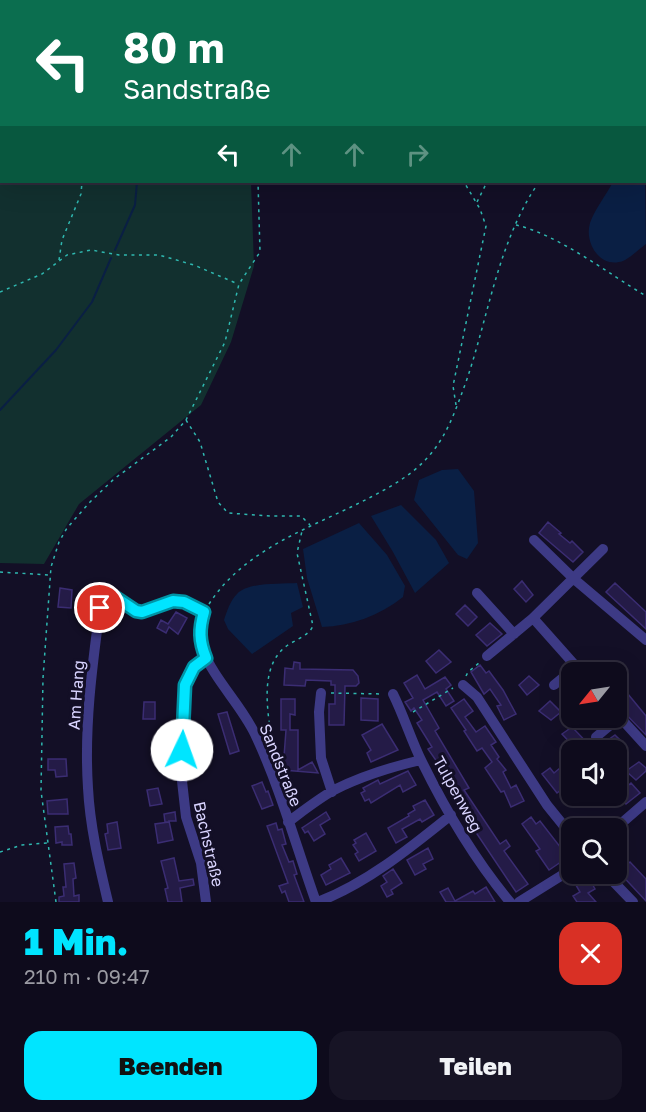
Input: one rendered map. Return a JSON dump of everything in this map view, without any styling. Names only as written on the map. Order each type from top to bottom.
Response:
[{"type":"street","points":[[534,540],[574,579],[646,639]]},
{"type":"street","points":[[488,656],[533,618],[603,549]]},
{"type":"street","points":[[477,593],[514,634]]},
{"type":"street","name":"Am Hang","points":[[108,902],[92,831],[87,766],[92,671],[100,608],[104,600],[115,597],[136,611],[142,612],[173,601],[184,602],[204,612]]},
{"type":"street","name":"Sandstraße","points":[[204,612],[200,635],[206,658],[253,730],[267,759],[317,902]]},
{"type":"street","points":[[533,618],[573,662]]},
{"type":"street","name":"Bachstraße","points":[[206,658],[194,667],[185,685],[180,772],[186,817],[201,863],[206,902]]},
{"type":"street","points":[[555,685],[561,681]]},
{"type":"street","points":[[463,685],[477,697],[547,805],[561,822]]},
{"type":"street","points":[[321,693],[319,712],[321,758],[332,792]]},
{"type":"street","name":"Tulpenweg","points":[[393,694],[421,760],[451,815],[490,878],[510,902]]},
{"type":"street","points":[[627,725],[646,746]]},
{"type":"street","points":[[596,737],[605,728]]},
{"type":"street","points":[[288,822],[332,792],[374,773],[421,760]]},
{"type":"street","points":[[627,818],[646,802]]},
{"type":"street","points":[[317,902],[351,887],[372,874],[451,815]]},
{"type":"street","points":[[519,902],[561,876]]},
{"type":"street","points":[[616,884],[633,902]]},
{"type":"path","points":[[58,261],[62,240],[81,194],[82,183]]},
{"type":"path","points":[[56,902],[41,791],[43,678],[50,575],[59,542],[67,528],[90,501],[114,479],[171,436],[186,420],[225,342],[239,284],[260,252],[258,183]]},
{"type":"path","points":[[457,408],[453,386],[486,226],[477,203],[465,183]]},
{"type":"path","points":[[477,203],[487,183]]},
{"type":"path","points":[[204,612],[213,598],[248,563],[267,548],[382,492],[413,471],[428,457],[443,437],[457,408],[474,358],[501,260],[515,225],[538,183]]},
{"type":"path","points":[[515,225],[531,228],[557,241],[646,296]]},
{"type":"path","points":[[0,292],[42,274],[67,255],[91,250],[119,255],[159,255],[194,265],[239,284]]},
{"type":"path","points":[[186,420],[200,442],[218,502],[228,513],[301,516],[311,526]]},
{"type":"path","points":[[272,750],[268,696],[271,664],[290,643],[311,632],[314,627],[297,553],[302,530]]},
{"type":"path","points":[[0,572],[50,575]]},
{"type":"path","points":[[404,717],[451,689],[463,685],[468,672],[488,656]]},
{"type":"path","points":[[321,693],[393,694]]},
{"type":"path","points":[[0,852],[22,845],[48,843]]},
{"type":"green space","points":[[0,183],[251,183],[254,266],[231,342],[201,405],[79,504],[44,564],[0,563]]},
{"type":"water","points":[[612,183],[645,183],[646,244],[623,261],[607,261],[601,258],[589,238],[590,223]]},
{"type":"water","points":[[458,469],[474,491],[478,543],[467,559],[458,555],[414,500],[419,480],[442,470]]},
{"type":"water","points":[[401,505],[436,540],[449,563],[415,593],[371,516]]},
{"type":"water","points":[[359,523],[387,555],[405,586],[403,597],[384,610],[364,619],[344,625],[322,627],[307,578],[303,549]]},
{"type":"water","points":[[297,583],[303,607],[291,613],[293,626],[252,654],[228,629],[224,620],[232,600],[242,590],[249,587]]},
{"type":"building","points":[[548,522],[561,533],[559,534],[570,543],[572,541],[583,552],[573,562],[539,533]]},
{"type":"building","points":[[522,581],[533,595],[526,602],[514,589]]},
{"type":"building","points":[[615,583],[646,612],[646,629],[606,592]]},
{"type":"building","points":[[60,588],[72,590],[71,608],[58,607]]},
{"type":"building","points":[[465,605],[477,617],[468,626],[456,614]]},
{"type":"building","points":[[176,612],[187,618],[178,634],[169,627],[166,633],[157,628],[161,620],[168,624]]},
{"type":"building","points":[[490,623],[502,634],[487,646],[476,635]]},
{"type":"building","points":[[439,650],[451,662],[436,673],[426,661]]},
{"type":"building","points":[[294,662],[300,663],[300,669],[353,670],[358,676],[359,683],[356,686],[345,686],[344,725],[329,725],[329,704],[335,704],[335,685],[331,685],[331,681],[306,680],[305,686],[284,685],[285,668],[293,669]]},
{"type":"building","points":[[480,665],[486,673],[489,671],[503,690],[516,714],[504,720],[497,706],[501,705],[490,689],[484,694],[471,672]]},
{"type":"building","points":[[417,675],[425,689],[445,677],[451,685],[446,689],[454,701],[446,706],[437,692],[423,700],[439,728],[435,731],[469,788],[464,790],[500,844],[506,840],[510,846],[504,851],[528,884],[516,892],[475,831],[478,829],[470,818],[465,820],[457,807],[460,805],[444,778],[447,776],[428,749],[432,747],[417,723],[422,720],[414,708],[411,711],[405,702],[413,698],[404,683]]},
{"type":"building","points":[[529,676],[539,685],[527,695],[519,685]]},
{"type":"building","points":[[627,693],[646,716],[646,735],[627,715]]},
{"type":"building","points":[[361,698],[378,699],[378,721],[361,720]]},
{"type":"building","points":[[281,699],[295,699],[295,715],[290,714],[290,730],[298,730],[298,770],[312,762],[318,773],[283,770],[286,730],[281,730]]},
{"type":"building","points":[[464,699],[473,711],[465,717],[476,732],[485,726],[496,742],[491,745],[499,757],[497,759],[506,770],[503,772],[511,788],[516,785],[524,801],[511,807],[504,791],[501,792],[485,768],[492,762],[482,748],[477,751],[451,708]]},
{"type":"building","points":[[550,701],[561,712],[551,720],[539,711]]},
{"type":"building","points":[[144,702],[155,702],[155,719],[143,719]]},
{"type":"building","points":[[227,712],[239,751],[230,754],[218,714]]},
{"type":"building","points":[[382,724],[398,750],[371,762],[367,753],[371,750],[362,735]]},
{"type":"building","points":[[573,728],[584,740],[568,740],[562,734]]},
{"type":"building","points":[[615,735],[620,740],[608,740]]},
{"type":"building","points":[[48,759],[66,759],[67,776],[56,777],[55,770],[48,770]]},
{"type":"building","points":[[639,762],[646,768],[646,771],[636,780],[627,770]]},
{"type":"building","points":[[550,768],[554,773],[560,768],[561,790],[557,793],[542,774]]},
{"type":"building","points":[[408,771],[416,785],[403,792],[400,785],[371,803],[369,799],[365,801],[361,793],[365,791],[363,788],[378,780],[380,784]]},
{"type":"building","points":[[262,782],[273,805],[262,809],[252,786]]},
{"type":"building","points":[[631,783],[640,793],[627,803],[627,786]]},
{"type":"building","points":[[158,788],[162,804],[150,806],[147,790]]},
{"type":"building","points":[[67,799],[68,814],[48,814],[47,801]]},
{"type":"building","points":[[425,800],[434,815],[422,822],[420,819],[402,829],[407,837],[396,843],[388,828],[409,816],[408,814],[415,810],[413,806]]},
{"type":"building","points":[[175,812],[176,821],[169,821],[173,840],[158,843],[155,824],[169,822],[165,822],[164,814]]},
{"type":"building","points":[[326,812],[330,819],[320,825],[325,834],[314,841],[308,831],[305,833],[302,828]]},
{"type":"building","points":[[531,817],[536,824],[540,821],[561,848],[561,862],[549,870],[536,851],[540,849],[522,824]]},
{"type":"building","points":[[117,822],[121,848],[108,850],[105,834],[108,833],[107,824]]},
{"type":"building","points":[[276,823],[278,830],[282,829],[286,844],[282,845],[289,862],[293,861],[297,874],[294,875],[304,902],[289,902],[285,891],[282,893],[279,886],[288,883],[267,826]]},
{"type":"building","points":[[68,826],[72,845],[56,843],[55,827]]},
{"type":"building","points":[[366,833],[376,851],[359,861],[355,854],[358,852],[353,845],[356,843],[354,840]]},
{"type":"building","points":[[428,848],[433,859],[423,864],[426,869],[415,875],[407,860]]},
{"type":"building","points":[[174,858],[179,881],[193,879],[194,885],[180,888],[182,902],[168,902],[165,889],[168,888],[161,861]]},
{"type":"building","points":[[341,858],[350,873],[326,885],[321,875],[331,869],[329,865]]},
{"type":"building","points":[[630,862],[646,879],[646,901],[627,881],[627,864]]},
{"type":"building","points":[[74,863],[76,878],[73,879],[74,896],[79,895],[79,902],[59,902],[59,897],[64,896],[63,887],[66,887],[64,864]]},
{"type":"building","points":[[393,869],[402,883],[391,890],[393,894],[387,897],[381,886],[387,882],[383,876]]},
{"type":"building","points":[[575,884],[592,884],[595,889],[588,893],[596,902],[577,902],[573,896],[580,892]]},
{"type":"building","points":[[486,887],[495,902],[446,902],[440,892],[448,888],[455,901],[473,891],[475,894]]},
{"type":"waterway","points":[[115,250],[135,205],[137,183]]},
{"type":"waterway","points":[[0,410],[56,350],[92,302],[111,258]]},
{"type":"route","points":[[100,608],[104,600],[115,597],[136,611],[148,612],[173,601],[184,602],[204,612],[200,635],[206,658],[189,673],[185,685],[182,750]]}]
